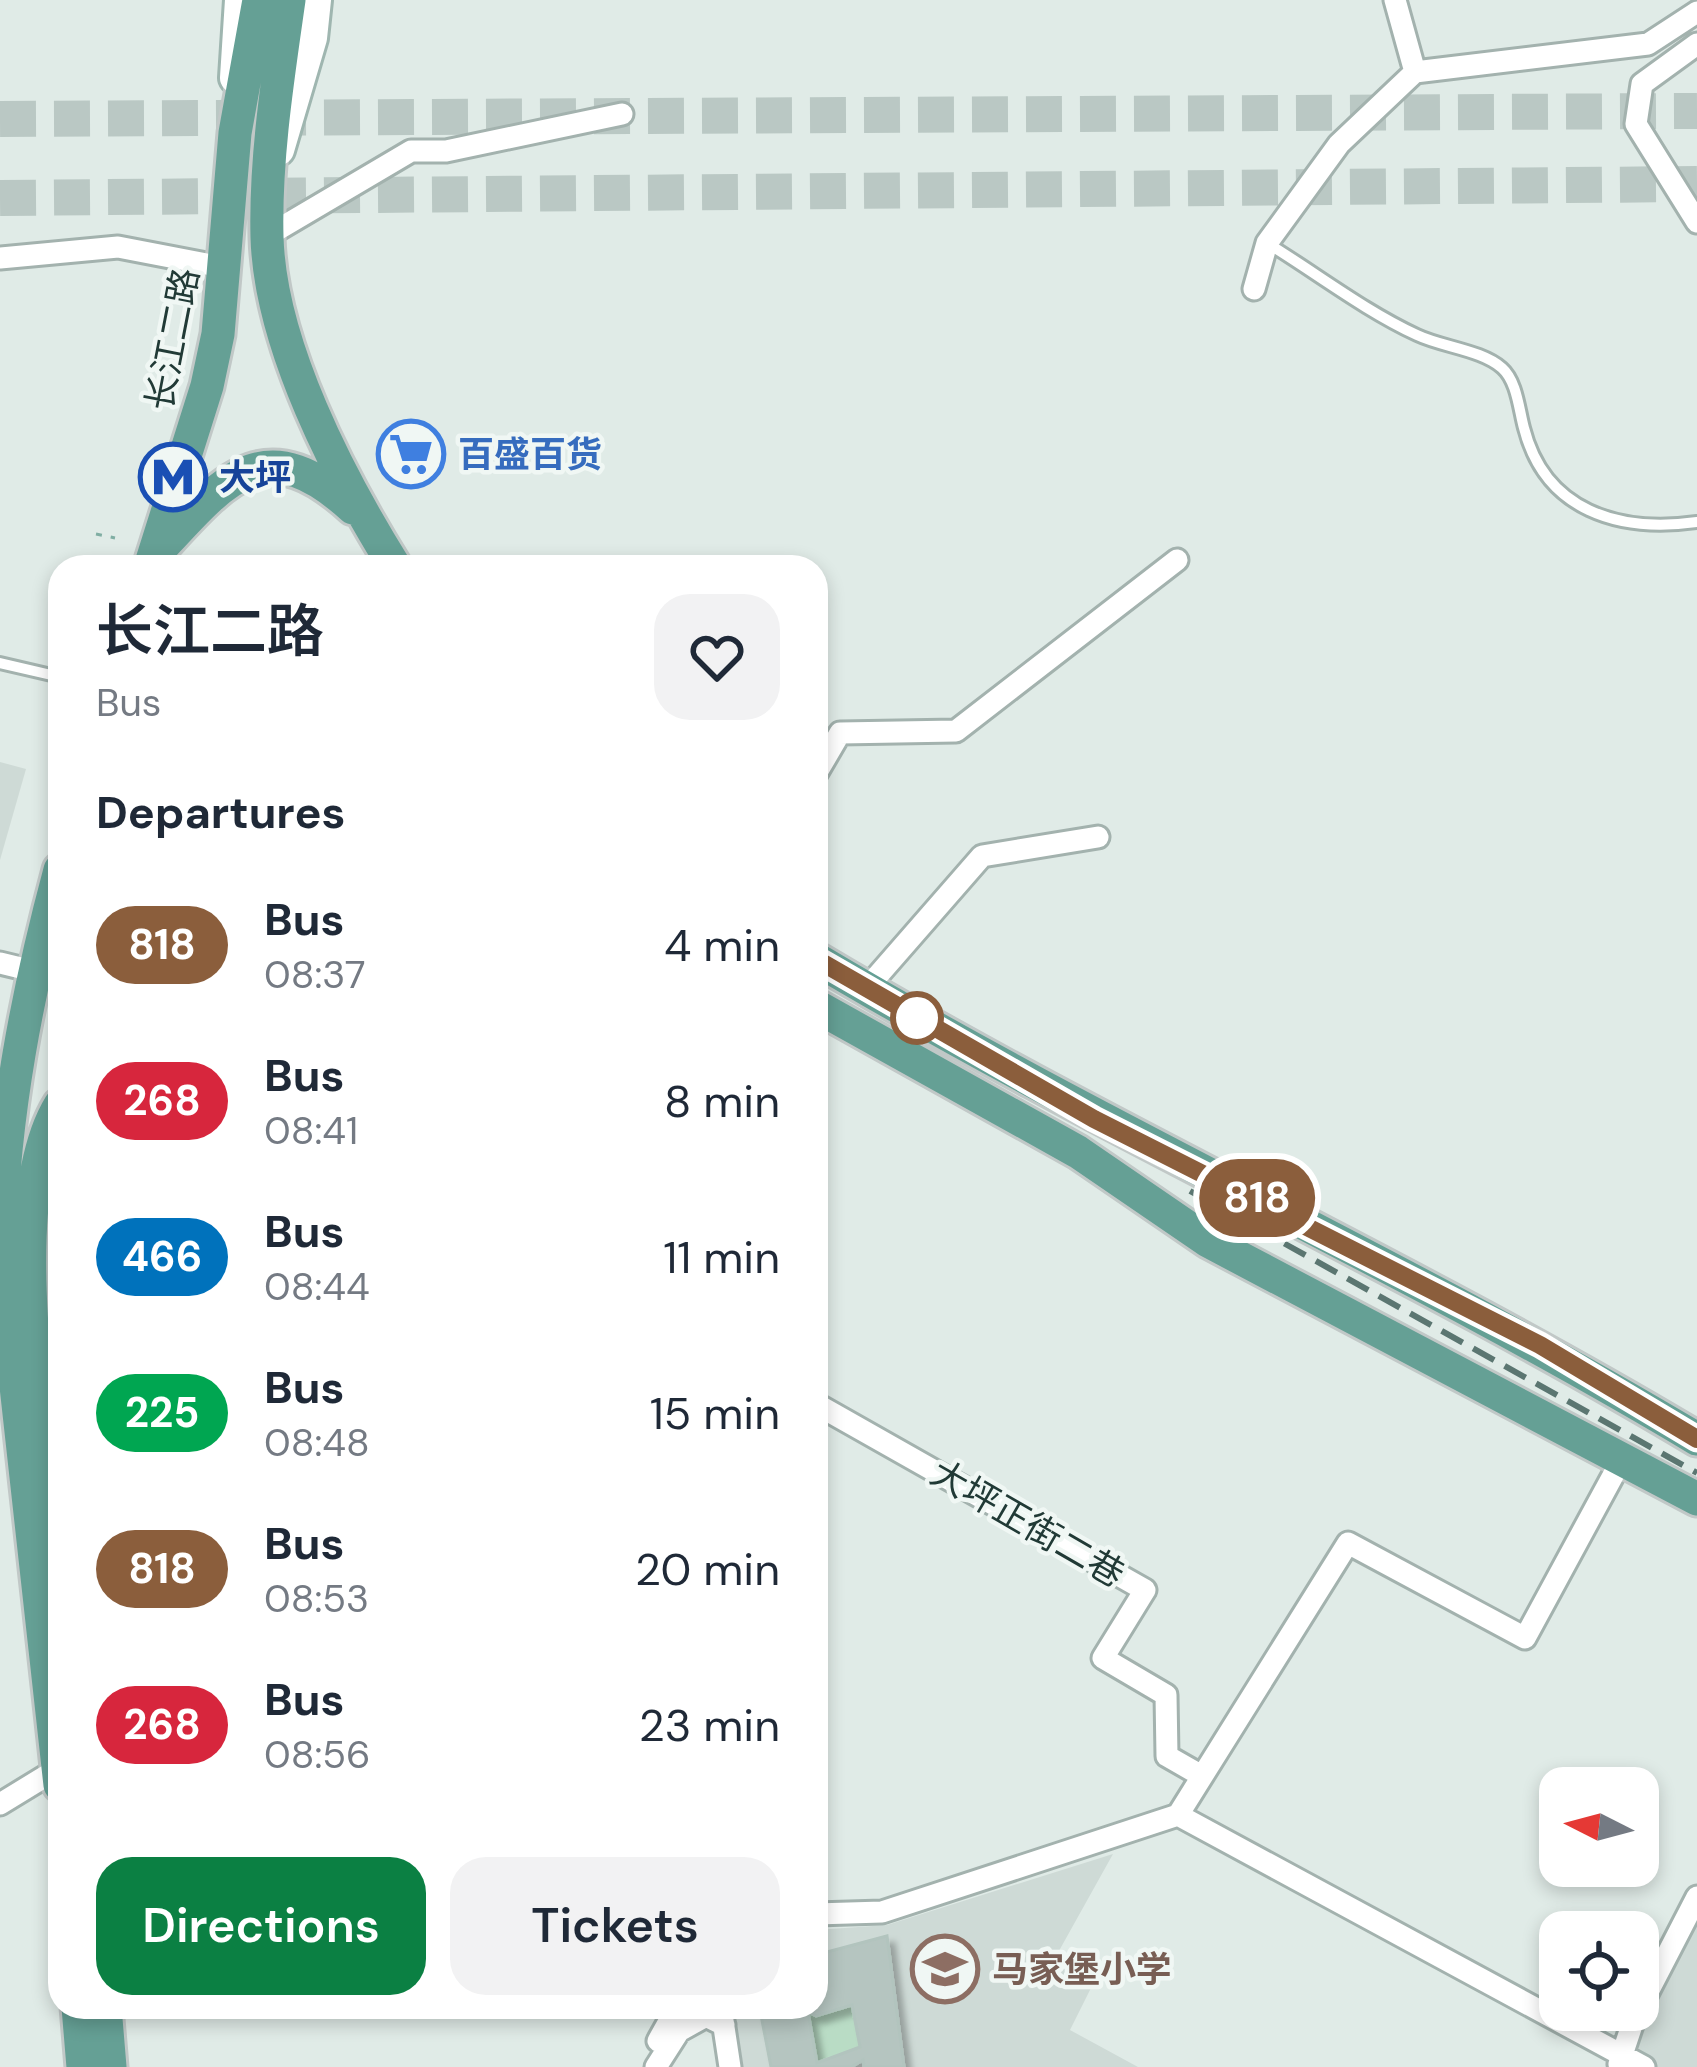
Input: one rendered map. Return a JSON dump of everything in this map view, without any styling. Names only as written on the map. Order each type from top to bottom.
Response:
[{"type":"main road","name":"长江二路","points":[[154,555],[207,386],[227,268],[235,133],[266,23],[289,0]]},
{"type":"main road","name":"长江二路","points":[[266,23],[267,236],[281,319],[331,448],[388,555]]},
{"type":"main road","name":"长江二路","points":[[157,555],[206,499],[257,466],[290,466],[319,477],[368,521]]},
{"type":"main road","points":[[48,896],[16,967],[0,1241],[2,1321],[48,1682]]},
{"type":"main road","points":[[828,966],[1094,1119],[1540,1345],[1697,1439]]},
{"type":"main road","points":[[828,1013],[1078,1152],[1208,1241],[1697,1498]]},
{"type":"main road","points":[[48,1126],[35,1149],[26,1219],[29,1316],[48,1422]]},
{"type":"main road","points":[[79,2019],[83,2067]]},
{"type":"main road","points":[[106,2019],[110,2067]]},
{"type":"street","name":"长江二路","points":[[235,133],[240,0]]},
{"type":"street","name":"长江二路","points":[[269,185],[312,38],[316,0]]},
{"type":"street","points":[[1395,0],[1415,72]]},
{"type":"street","points":[[1254,289],[1268,243],[1339,144],[1415,72],[1648,44],[1697,12]]},
{"type":"street","points":[[1697,44],[1642,84],[1636,124],[1697,222]]},
{"type":"street","points":[[267,236],[411,151],[446,151],[622,114]]},
{"type":"street","points":[[0,258],[118,247],[227,268]]},
{"type":"street","points":[[828,754],[840,734],[956,730],[1177,560]]},
{"type":"street","points":[[866,989],[982,856],[1098,837]]},
{"type":"street","name":"大坪正街二巷","points":[[828,1411],[1145,1590],[1103,1658],[1166,1695],[1167,1756],[1202,1776]]},
{"type":"street","points":[[828,1914],[881,1912],[1178,1815],[1348,1544],[1525,1638],[1622,1459]]},
{"type":"street","points":[[0,1804],[48,1775]]},
{"type":"street","points":[[1178,1815],[1620,2060],[1643,2067]]},
{"type":"street","points":[[1620,2060],[1697,1897]]},
{"type":"street","points":[[642,2067],[670,2019]]},
{"type":"street","points":[[656,2067],[687,2023],[698,2019]]},
{"type":"street","points":[[722,2019],[730,2067]]},
{"type":"lane","points":[[1268,243],[1416,334],[1501,366],[1511,379],[1530,452],[1548,484],[1577,508],[1615,521],[1667,526],[1697,522]]},
{"type":"lane","points":[[0,663],[48,674]]},
{"type":"path","points":[[96,534],[115,538]]},
{"type":"shaded area","points":[[0,762],[26,769],[0,860]]},
{"type":"shaded area","name":"马家堡小学","points":[[1113,1854],[1055,1958],[1095,1980],[1070,2030],[1138,2067],[743,2067],[736,2019],[828,2019],[828,1929],[887,1925]]},
{"type":"shaded area","points":[[1697,1923],[1697,2067],[1628,2067],[1643,2031],[1659,2031],[1659,1998]]},
{"type":"green space","points":[[852,2005],[860,2047],[817,2063],[809,2019],[828,2019],[828,2013]]},
{"type":"building","points":[[887,1936],[904,2067],[864,2067],[863,2060],[851,2067],[771,2067],[762,2019],[809,2019],[817,2063],[860,2047],[852,2005],[828,2012],[828,1952]]},
{"type":"tunnel","points":[[0,119],[1697,111]]},
{"type":"tunnel","points":[[0,198],[1697,184]]},
{"type":"railway","points":[[1190,1191],[1697,1473]]},
{"type":"bus line","name":"818","points":[[828,966],[1094,1119],[1540,1345],[1697,1439]]},
{"type":"place","name":"百盛百货","points":[[411,454]]},
{"type":"place","name":"大坪","points":[[173,477]]},
{"type":"place","name":"马家堡小学","points":[[945,1969]]}]
